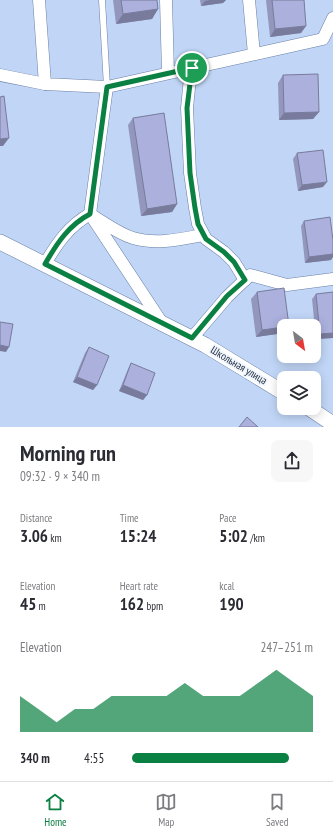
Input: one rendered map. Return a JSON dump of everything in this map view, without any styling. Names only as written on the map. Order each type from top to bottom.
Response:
[{"type":"street","points":[[39,0],[45,84]]},
{"type":"street","points":[[166,0],[168,73]]},
{"type":"street","points":[[249,0],[254,54]]},
{"type":"street","points":[[0,75],[45,84],[107,87],[323,39],[333,18]]},
{"type":"street","points":[[192,68],[187,108],[190,173],[198,224],[206,239],[224,252],[234,262],[245,280]]},
{"type":"street","points":[[107,87],[90,214],[162,323]]},
{"type":"street","points":[[90,214],[116,230],[134,238],[158,241],[204,235]]},
{"type":"street","points":[[45,264],[58,242],[67,231],[90,214]]},
{"type":"street","name":"Школьная улица","points":[[0,242],[192,338],[277,389]]},
{"type":"street","points":[[192,338],[227,296],[250,275],[288,285],[333,279]]},
{"type":"street","points":[[320,415],[332,422]]},
{"type":"lane","points":[[102,0],[107,87]]},
{"type":"building","points":[[121,0],[157,0],[158,9],[123,14]]},
{"type":"building","points":[[272,0],[304,0],[306,26],[275,29]]},
{"type":"building","points":[[318,74],[319,112],[284,113],[283,75]]},
{"type":"building","points":[[4,96],[9,138],[0,139],[0,97]]},
{"type":"building","points":[[164,113],[177,204],[147,209],[133,118]]},
{"type":"building","points":[[323,150],[327,182],[302,185],[297,153]]},
{"type":"building","points":[[330,217],[333,254],[309,257],[304,221]]},
{"type":"building","points":[[284,288],[288,319],[277,319],[277,328],[262,330],[257,292]]},
{"type":"building","points":[[333,292],[333,333],[321,334],[321,319],[318,319],[316,294]]},
{"type":"building","points":[[0,322],[13,324],[9,347],[0,345]]},
{"type":"building","points":[[89,347],[109,356],[97,385],[77,377]]},
{"type":"building","points":[[131,363],[155,373],[147,395],[123,385]]},
{"type":"building","points":[[247,417],[258,427],[239,427]]},
{"type":"route","points":[[192,68],[187,108],[190,173],[198,224],[206,239],[224,252],[234,262],[245,280],[227,296],[192,338],[45,264],[58,242],[67,231],[90,214],[107,87],[192,68]]}]
